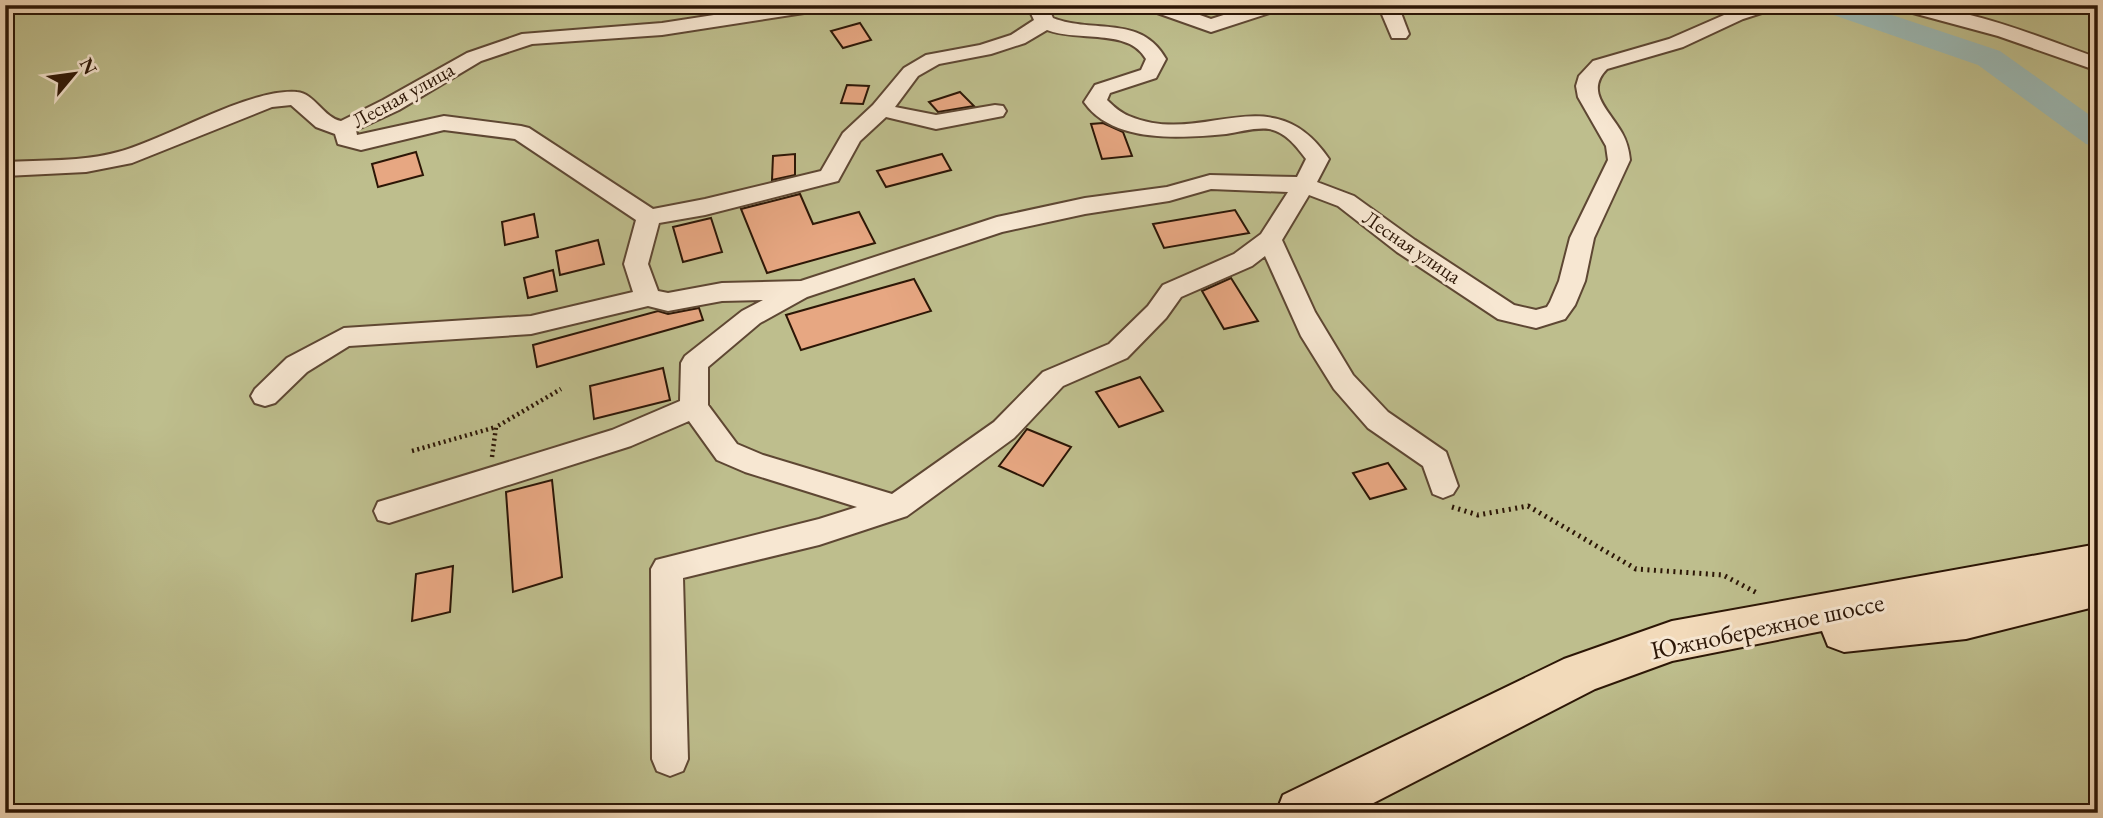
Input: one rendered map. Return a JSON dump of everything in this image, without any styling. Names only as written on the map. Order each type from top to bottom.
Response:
[{"type":"highway","name":"Южнобережное шоссе","points":[[1301,813],[1580,674],[1672,641],[1800,615],[2098,562]]},
{"type":"highway","name":"Южнобережное шоссе","points":[[1361,813],[1587,696],[1680,663],[1760,643],[1966,619],[2098,587]]},
{"type":"street","name":"Лесная улица","points":[[5,169],[86,165],[124,158],[284,97],[296,98],[333,128],[345,127],[391,105],[474,57],[529,38],[662,29],[817,5]]},
{"type":"street","points":[[1153,5],[1211,26],[1275,5]]},
{"type":"street","points":[[1388,5],[1399,34]]},
{"type":"street","name":"Лесная улица","points":[[1304,185],[1346,201],[1406,246],[1460,279],[1507,313],[1536,319],[1547,317],[1556,313],[1562,305],[1572,281],[1582,239],[1619,160],[1620,149],[1615,139],[1586,95],[1585,81],[1590,72],[1600,65],[1676,43],[1737,15],[1768,5]]},
{"type":"street","points":[[1905,5],[2005,32],[2098,65]]},
{"type":"street","points":[[345,127],[346,139],[361,143],[443,123],[521,133],[649,217],[705,207],[830,176],[851,138],[881,110],[911,72],[933,59],[984,50],[1018,39],[1041,14],[1068,31],[1129,34],[1153,51],[1156,59],[1149,74],[1129,83],[1102,89],[1095,102],[1119,121],[1154,129],[1199,130],[1271,122],[1289,129],[1302,139],[1318,159],[1270,240],[1243,260],[1172,291],[1157,312],[1118,351],[1053,379],[1004,430],[896,507],[819,532],[667,569],[670,759]]},
{"type":"street","points":[[881,110],[936,122],[995,111]]},
{"type":"street","points":[[896,507],[755,464],[727,452],[694,407],[695,363],[751,317],[802,290],[997,225],[1085,206],[1169,194],[1210,182],[1304,185]]},
{"type":"street","points":[[648,297],[636,264],[649,217]]},
{"type":"street","points":[[1270,240],[1299,311],[1347,385],[1378,420],[1436,460],[1443,486]]},
{"type":"street","points":[[265,397],[297,365],[344,337],[530,325],[648,297],[668,302],[722,292],[802,290]]},
{"type":"street","points":[[389,511],[621,438],[694,407]]},
{"type":"path","points":[[412,451],[496,427],[561,389]]},
{"type":"path","points":[[489,479],[496,427]]},
{"type":"path","points":[[1443,486],[1445,505],[1478,515],[1528,506],[1636,569],[1723,575],[1800,615]]},
{"type":"green space","points":[[5,5],[2098,5],[2098,813],[5,813]]},
{"type":"building","points":[[860,23],[871,40],[843,48],[831,31]]},
{"type":"building","points":[[847,85],[869,86],[863,104],[841,103]]},
{"type":"building","points":[[960,92],[974,106],[938,112],[929,102]]},
{"type":"building","points":[[1103,123],[1123,132],[1132,156],[1102,159],[1091,124]]},
{"type":"building","points":[[416,152],[423,175],[378,187],[372,164]]},
{"type":"building","points":[[795,154],[795,175],[772,180],[773,156]]},
{"type":"building","points":[[942,154],[951,170],[886,187],[877,171]]},
{"type":"building","points":[[800,194],[813,224],[859,212],[875,243],[767,273],[741,209]]},
{"type":"building","points":[[1235,210],[1249,233],[1164,248],[1153,224]]},
{"type":"building","points":[[534,214],[538,237],[505,245],[502,222]]},
{"type":"building","points":[[711,218],[722,252],[683,262],[673,227]]},
{"type":"building","points":[[598,240],[604,264],[560,275],[556,251]]},
{"type":"building","points":[[553,270],[557,291],[528,298],[524,278]]},
{"type":"building","points":[[1231,278],[1258,321],[1224,329],[1202,291]]},
{"type":"building","points":[[914,279],[931,311],[801,350],[786,315]]},
{"type":"building","points":[[699,308],[703,320],[537,367],[533,345],[658,311],[668,314]]},
{"type":"building","points":[[663,368],[670,400],[594,419],[590,386]]},
{"type":"building","points":[[1140,377],[1163,411],[1119,427],[1096,392]]},
{"type":"building","points":[[1027,429],[1071,447],[1043,486],[999,466]]},
{"type":"building","points":[[1388,463],[1406,489],[1370,499],[1353,473]]},
{"type":"building","points":[[552,480],[562,577],[513,592],[506,492]]},
{"type":"building","points":[[453,566],[450,612],[412,621],[416,574]]},
{"type":"waterway","points":[[1832,5],[1989,58],[2098,137]]}]
